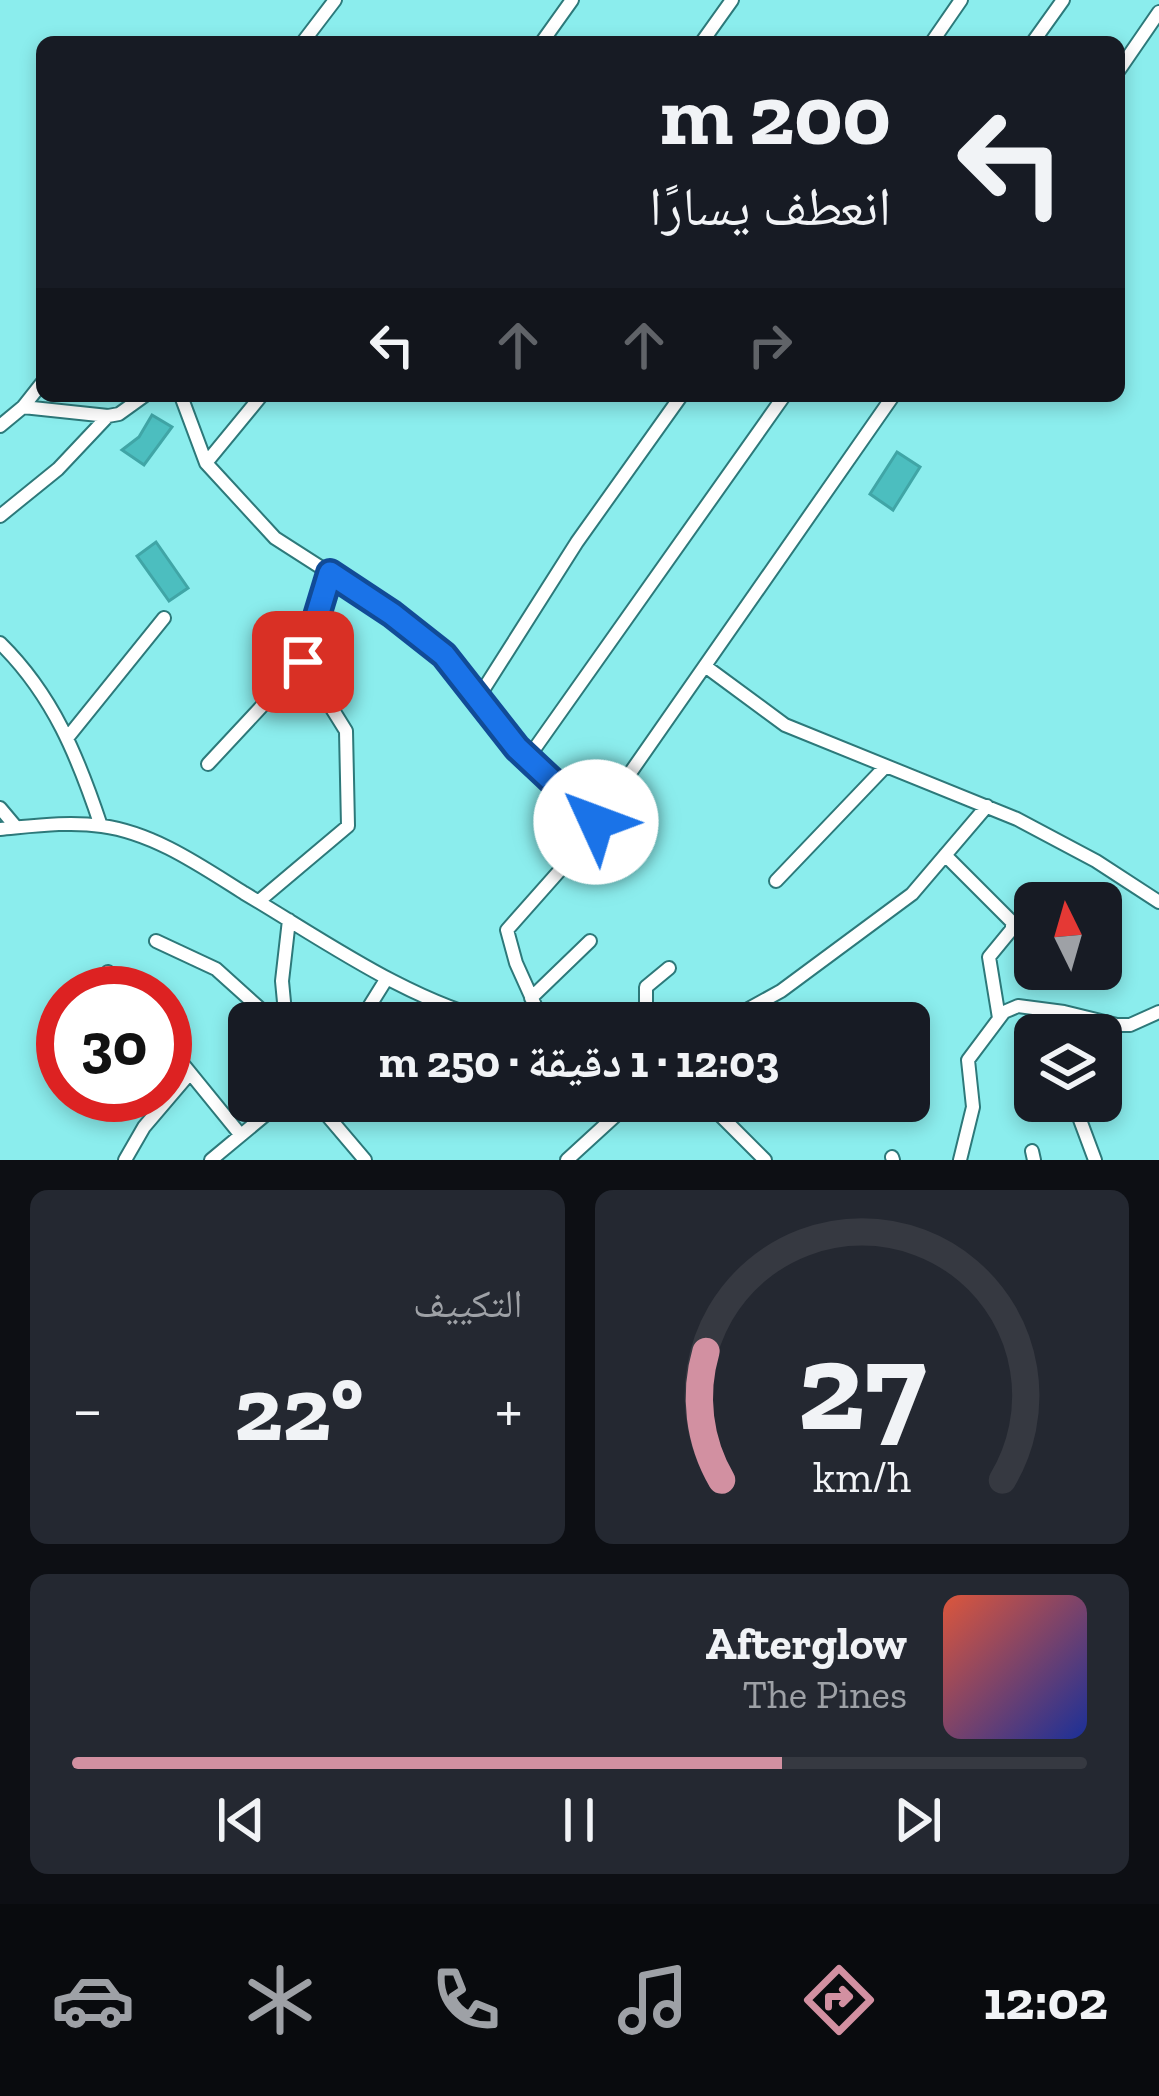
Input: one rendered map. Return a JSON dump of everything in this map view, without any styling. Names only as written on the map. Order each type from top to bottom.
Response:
[{"type":"street","points":[[308,36],[335,0]]},
{"type":"street","points":[[546,36],[572,0]]},
{"type":"street","points":[[706,36],[731,0]]},
{"type":"street","points":[[936,36],[962,0]]},
{"type":"street","points":[[1038,36],[1063,0]]},
{"type":"street","points":[[1125,61],[1159,12]]},
{"type":"street","points":[[0,426],[36,391]]},
{"type":"street","points":[[23,407],[108,416],[136,402]]},
{"type":"street","points":[[183,402],[206,463],[275,538],[392,614],[444,655],[528,758],[596,822]]},
{"type":"street","points":[[206,463],[256,402]]},
{"type":"street","points":[[478,698],[578,542],[677,402]]},
{"type":"street","points":[[528,758],[780,402]]},
{"type":"street","points":[[533,1002],[506,930],[569,860],[889,402]]},
{"type":"street","points":[[0,515],[44,482],[108,416]]},
{"type":"street","points":[[208,764],[303,662],[330,573]]},
{"type":"street","points":[[68,737],[164,618]]},
{"type":"street","points":[[0,643],[45,693],[68,737],[101,826]]},
{"type":"street","points":[[259,901],[348,826],[346,731],[303,662]]},
{"type":"street","points":[[705,666],[784,725],[987,806],[1073,848],[1159,902]]},
{"type":"street","points":[[776,881],[884,768]]},
{"type":"street","points":[[761,1002],[912,893],[987,806]]},
{"type":"street","points":[[0,808],[16,827]]},
{"type":"street","points":[[0,829],[101,826],[178,852],[387,978],[442,1002]]},
{"type":"street","points":[[946,855],[1012,922],[1012,929],[989,957],[999,1018]]},
{"type":"street","points":[[284,1002],[290,920]]},
{"type":"street","points":[[156,941],[216,969],[253,1002]]},
{"type":"street","points":[[531,998],[590,941]]},
{"type":"street","points":[[646,1002],[646,987],[669,968]]},
{"type":"street","points":[[372,1002],[387,978]]},
{"type":"street","points":[[960,1160],[973,1107],[968,1060],[999,1018],[1018,1006],[1130,1025],[1159,1012]]},
{"type":"street","points":[[192,1075],[239,1133]]},
{"type":"street","points":[[125,1160],[148,1122]]},
{"type":"street","points":[[211,1160],[254,1122]]},
{"type":"street","points":[[333,1122],[365,1160]]},
{"type":"street","points":[[567,1160],[608,1122]]},
{"type":"street","points":[[727,1122],[766,1160]]},
{"type":"street","points":[[1081,1122],[1095,1160]]},
{"type":"building","points":[[152,415],[172,427],[144,465],[122,450],[139,437]]},
{"type":"building","points":[[897,452],[920,467],[893,510],[870,494]]},
{"type":"building","points":[[156,542],[188,588],[169,601],[137,556]]},
{"type":"route","points":[[303,662],[330,573],[444,655],[517,748],[596,822]]}]
